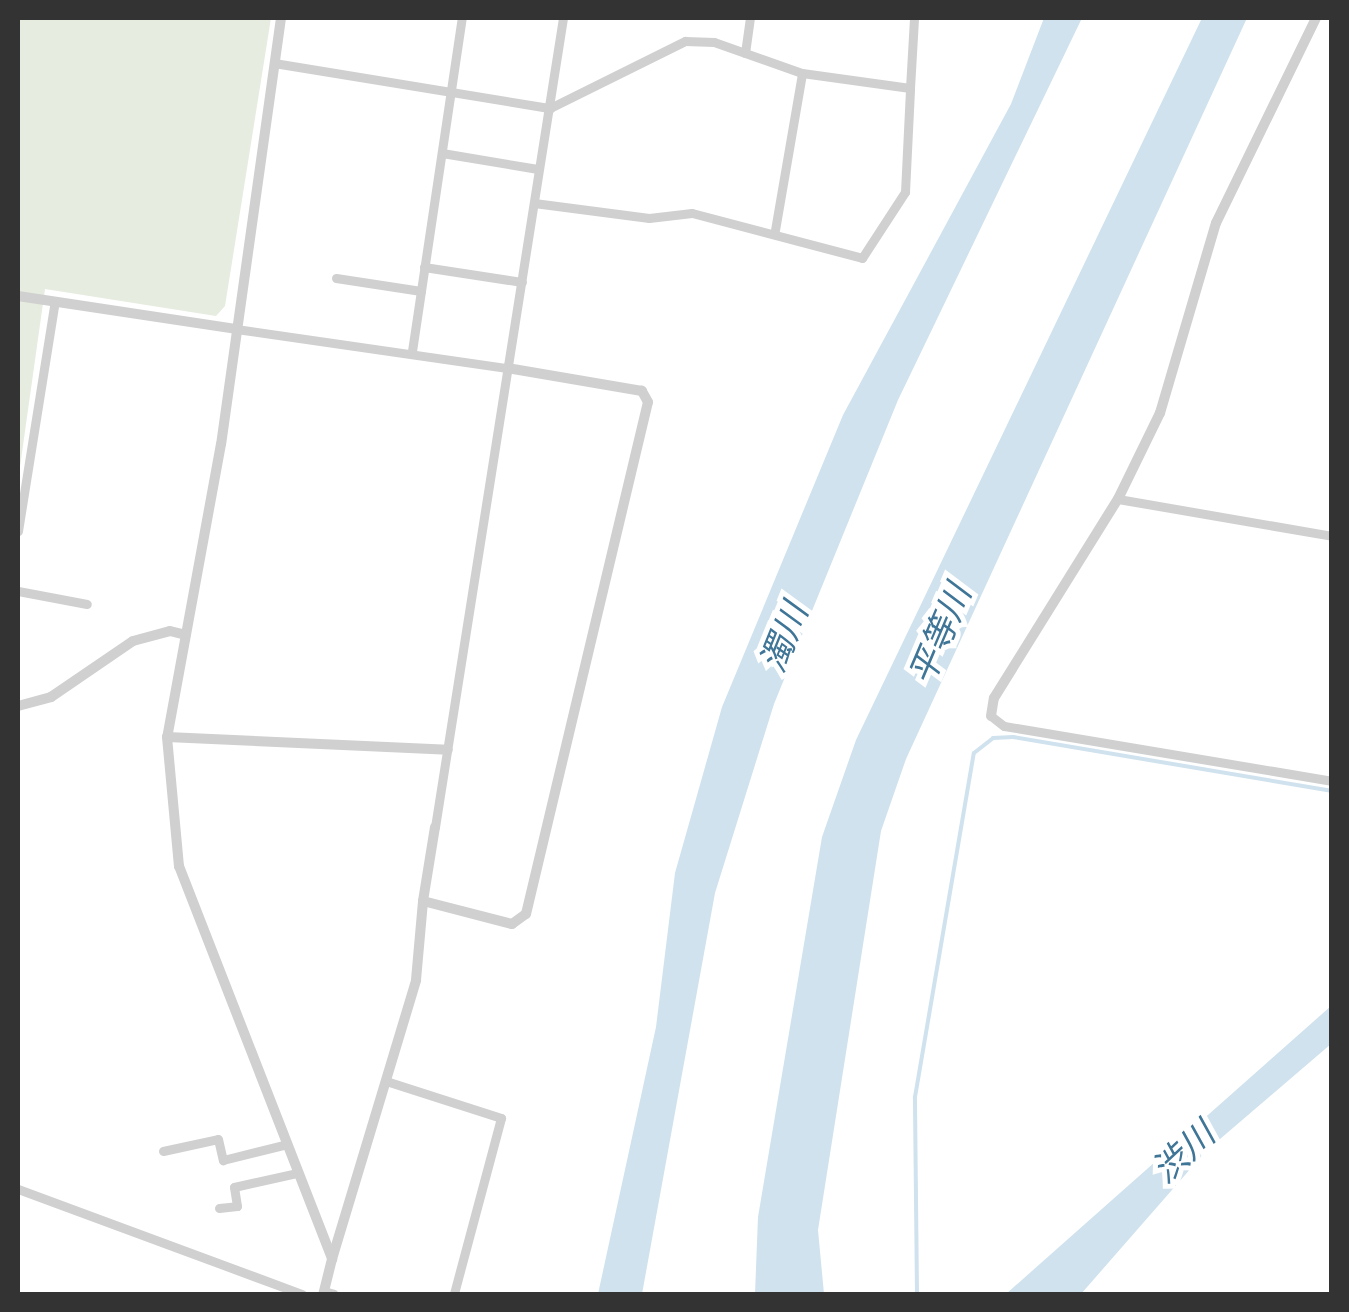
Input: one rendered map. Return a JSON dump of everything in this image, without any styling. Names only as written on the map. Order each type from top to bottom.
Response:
[{"type":"street","points":[[281,18],[236,328],[167,737],[179,866],[332,1259]]},
{"type":"street","points":[[412,351],[462,18]]},
{"type":"street","points":[[327,1294],[332,1259],[416,980],[423,901],[563,18]]},
{"type":"street","points":[[745,53],[750,18]]},
{"type":"street","points":[[534,203],[648,218],[692,213],[775,230],[862,258],[905,192],[914,18]]},
{"type":"street","points":[[1316,18],[1216,223],[1180,361],[1118,499],[994,698],[991,716],[1004,726],[1332,781]]},
{"type":"street","points":[[274,63],[550,108],[685,41],[745,53],[802,73],[910,88]]},
{"type":"street","points":[[775,230],[802,73]]},
{"type":"street","points":[[442,153],[538,169]]},
{"type":"street","points":[[424,267],[522,282]]},
{"type":"street","points":[[336,278],[420,292]]},
{"type":"street","points":[[18,296],[412,351],[642,391],[648,402],[526,914],[512,924],[423,901]]},
{"type":"street","points":[[18,531],[55,301]]},
{"type":"street","points":[[1118,499],[1332,536]]},
{"type":"street","points":[[18,591],[88,604]]},
{"type":"street","points":[[18,706],[51,697],[132,640],[170,631],[186,635]]},
{"type":"street","points":[[167,737],[448,750]]},
{"type":"street","points":[[386,1081],[500,1118],[454,1294]]},
{"type":"street","points":[[164,1150],[218,1139],[224,1160],[287,1144]]},
{"type":"street","points":[[219,1208],[237,1206],[234,1187],[297,1173]]},
{"type":"street","points":[[18,1188],[302,1294]]},
{"type":"shaded area","points":[[18,18],[271,18],[225,306],[216,316],[45,289],[18,481]]},
{"type":"water","name":"濁川","points":[[1044,18],[1082,18],[898,400],[774,704],[715,893],[642,1294],[598,1294],[656,1027],[675,873],[722,707],[843,415],[1011,104]]},
{"type":"water","name":"平等川","points":[[1202,18],[1247,18],[906,759],[881,831],[818,1230],[824,1294],[755,1294],[758,1217],[822,837],[856,740]]},
{"type":"water","name":"渋川","points":[[1331,1006],[1331,1044],[1206,1151],[1081,1294],[1006,1294]]},
{"type":"waterway","points":[[917,1294],[915,1097],[974,753],[993,738],[1013,737],[1332,791]]}]
